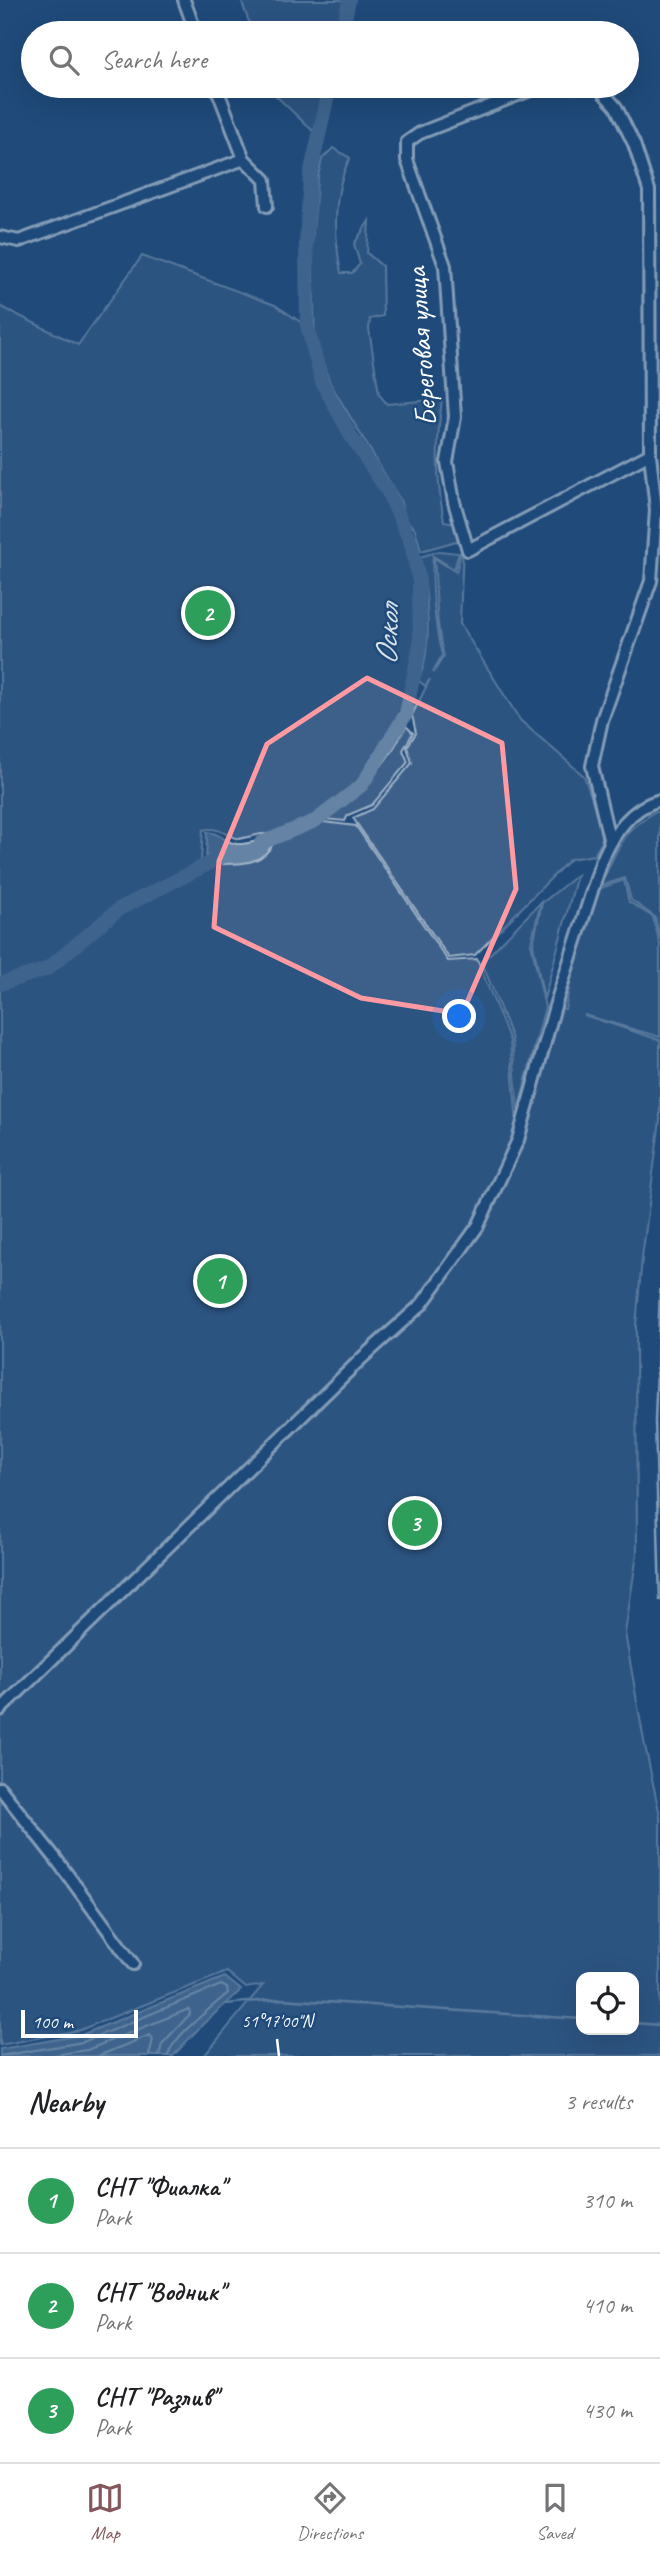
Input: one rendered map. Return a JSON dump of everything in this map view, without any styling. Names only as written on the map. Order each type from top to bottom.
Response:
[{"type":"street","points":[[184,0],[192,21]]},
{"type":"street","points":[[221,98],[244,159],[265,180],[267,206]]},
{"type":"street","name":"Береговая улица","points":[[510,98],[420,133],[407,142],[407,160],[445,267],[455,417],[447,462],[454,502],[468,550],[650,454]]},
{"type":"street","name":"Береговая улица","points":[[608,98],[616,107],[634,144],[649,190],[650,454],[656,510],[651,581],[602,720],[592,766],[610,843]]},
{"type":"street","points":[[0,237],[19,241],[244,159]]},
{"type":"street","points":[[0,1710],[362,1358],[422,1304],[457,1258],[478,1226],[518,1140],[555,1006],[610,843],[626,820],[640,807],[660,800]]},
{"type":"street","points":[[0,1788],[133,1964]]},
{"type":"highlighted area","points":[[367,678],[502,743],[516,889],[462,1014],[361,998],[214,927],[219,861],[267,744]]},
{"type":"shaded area","points":[[241,0],[347,0],[342,21],[249,21]]},
{"type":"shaded area","points":[[278,98],[324,98],[315,133]]},
{"type":"shaded area","points":[[333,148],[350,158],[337,200],[337,244],[341,273],[352,273],[360,264],[354,244],[369,221],[367,253],[382,266],[383,316],[370,319],[369,329],[379,394],[387,404],[442,399],[439,490],[444,521],[455,523],[460,540],[421,551],[415,529],[406,520],[400,500],[330,383],[315,341],[312,246],[317,181],[322,159]]},
{"type":"shaded area","points":[[142,256],[275,305],[305,325],[319,383],[348,438],[385,492],[412,560],[416,581],[415,659],[404,712],[360,782],[307,823],[277,834],[239,839],[218,830],[203,830],[201,862],[117,906],[47,965],[0,980],[0,306],[78,345]]},
{"type":"shaded area","points":[[463,545],[460,624],[520,720],[584,776],[601,825],[602,842],[594,855],[570,859],[475,955],[449,958],[353,818],[373,809],[412,763],[407,747],[416,733],[412,715],[430,679],[425,686],[418,680],[428,636],[427,602],[420,557],[439,551],[459,553],[454,569],[433,556],[434,606],[442,655],[433,673],[444,656],[438,620],[434,558],[456,572]]},
{"type":"shaded area","points":[[406,726],[413,733],[403,750],[408,762],[372,805],[348,815],[345,821],[324,819],[349,799],[381,766]]},
{"type":"shaded area","points":[[654,812],[660,812],[660,938],[655,917],[631,900],[625,878],[600,886],[630,830]]},
{"type":"shaded area","points":[[315,821],[356,826],[448,961],[477,959],[510,1041],[518,1137],[555,1006],[565,1009],[572,974],[598,889],[624,880],[629,902],[653,917],[660,944],[660,1037],[584,1015],[660,1040],[660,1120],[636,1326],[637,1554],[625,1633],[660,1816],[660,2056],[204,2056],[263,1985],[246,1988],[227,1972],[80,2030],[0,2045],[0,984],[48,969],[133,900],[210,862]]},
{"type":"shaded area","points":[[577,875],[544,999],[533,944],[542,903]]},
{"type":"shaded area","points":[[541,902],[531,943],[545,1007],[518,1110],[512,1039],[482,962]]},
{"type":"water","points":[[207,832],[237,844],[276,838],[263,855],[247,863],[206,864]]},
{"type":"water","points":[[225,1977],[241,1990],[173,2056],[0,2056],[0,2049],[81,2035]]},
{"type":"waterway","name":"Оскол","points":[[345,21],[349,0]]},
{"type":"waterway","name":"Оскол","points":[[261,843],[315,821],[362,785],[406,714],[420,644],[419,581],[411,543],[388,492],[351,436],[322,382],[307,325],[306,244],[310,175],[327,98]]},
{"type":"waterway","name":"Оскол","points":[[0,984],[47,969],[119,909],[222,857]]},
{"type":"waterway","points":[[225,2004],[281,1999],[576,2019]]},
{"type":"waterway","points":[[639,2023],[660,2025]]},
{"type":"railway","points":[[660,1290],[655,1421],[660,1600]]},
{"type":"place","name":"СНТ \"Водник\"","points":[[208,613]]},
{"type":"place","name":"СНТ \"Фиалка\"","points":[[220,1281]]},
{"type":"place","name":"СНТ \"Разлив\"","points":[[415,1523]]}]
